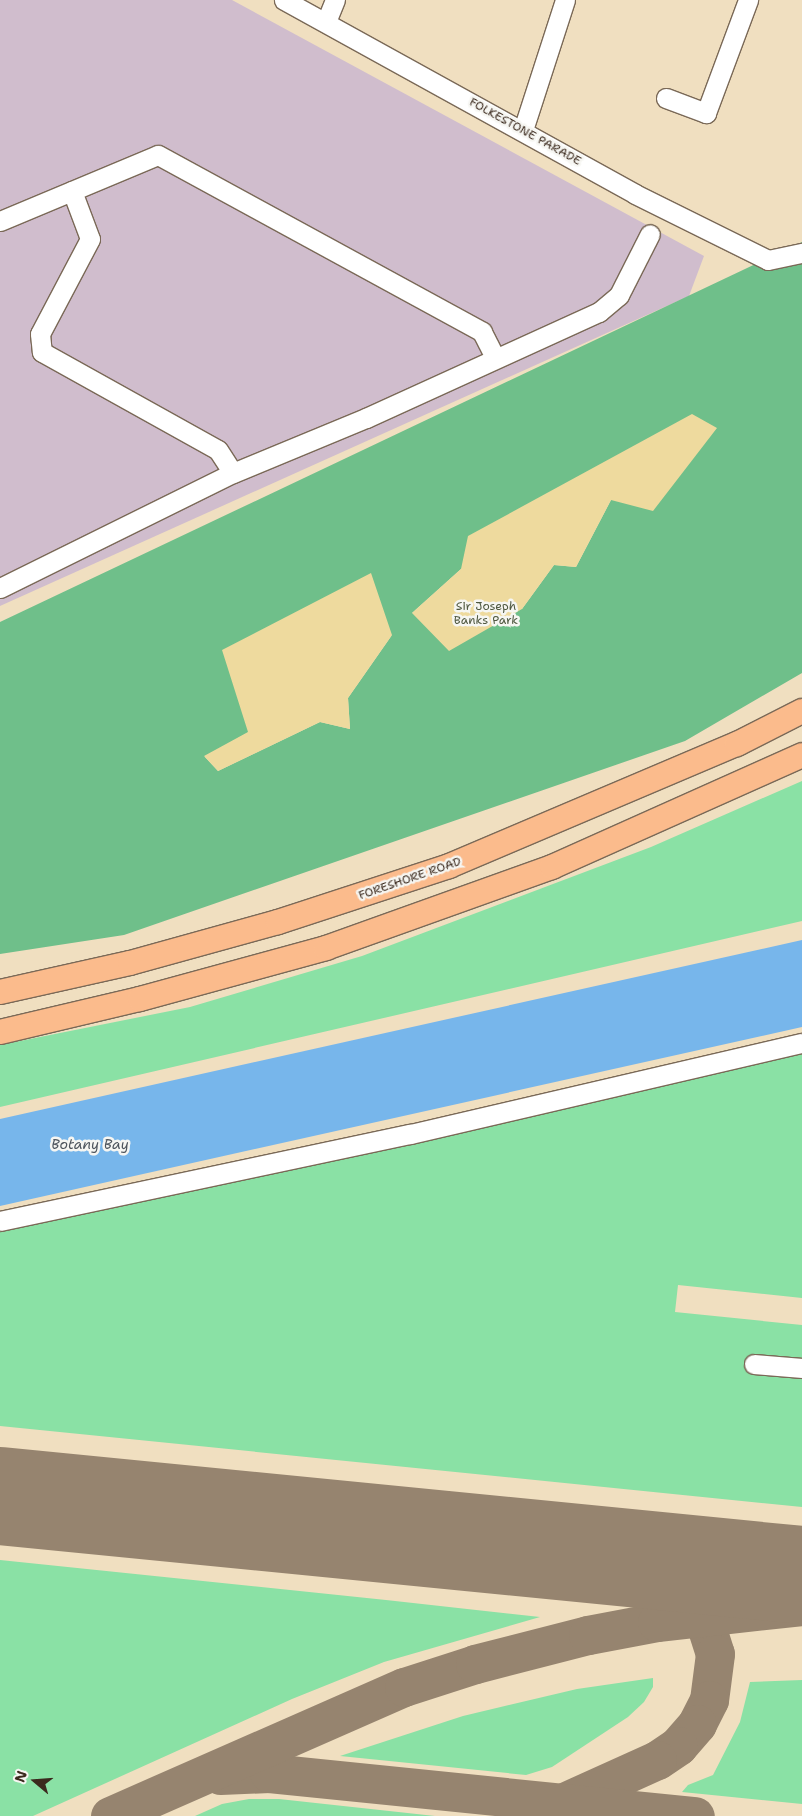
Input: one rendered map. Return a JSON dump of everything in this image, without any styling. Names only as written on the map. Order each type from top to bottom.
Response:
[{"type":"main road","name":"FORESHORE ROAD","points":[[0,992],[158,956],[314,911],[449,866],[737,744],[802,711]]},
{"type":"main road","points":[[0,1032],[140,999],[326,948],[552,867],[802,755]]},
{"type":"street","name":"FOLKESTONE PARADE","points":[[284,0],[523,130],[635,194],[768,260],[802,253]]},
{"type":"street","points":[[326,22],[335,0]]},
{"type":"street","points":[[523,130],[565,0]]},
{"type":"street","points":[[666,98],[706,112],[748,0]]},
{"type":"street","points":[[0,221],[158,155],[482,332],[495,358]]},
{"type":"street","points":[[72,191],[90,239],[40,334],[42,352],[218,450],[233,473]]},
{"type":"street","points":[[1,587],[233,473],[366,418],[611,305],[650,234]]},
{"type":"street","points":[[0,1221],[333,1151],[802,1043]]},
{"type":"street","points":[[754,1364],[802,1368]]},
{"type":"shaded area","points":[[0,0],[232,0],[704,256],[689,296],[0,606]]},
{"type":"green space","name":"Sir Joseph Banks Park","points":[[802,242],[802,673],[685,741],[124,935],[0,954],[0,622]],"holes":[[[717,428],[611,500],[576,567],[554,565],[522,609],[412,613],[461,569]],[[392,635],[348,698],[350,729],[320,722],[218,771],[205,757],[249,732]]]},
{"type":"green space","points":[[802,781],[802,921],[0,1107],[0,1045],[190,1007],[362,956],[651,847]]},
{"type":"green space","points":[[802,1051],[802,1298],[678,1285],[675,1312],[802,1325],[802,1507],[0,1426],[0,1230]]},
{"type":"green space","points":[[0,1560],[540,1617],[384,1662],[292,1699],[33,1816],[0,1816]]},
{"type":"green space","points":[[653,1678],[653,1687],[644,1702],[628,1717],[552,1767],[526,1775],[340,1756],[463,1716],[577,1689]]},
{"type":"green space","points":[[802,1680],[802,1804],[682,1792],[688,1785],[713,1775],[740,1722],[750,1682]]},
{"type":"green space","points":[[249,1799],[279,1799],[435,1816],[195,1816],[222,1804]]},
{"type":"sand","points":[[692,414],[717,428],[653,511],[611,500],[576,567],[554,565],[522,609],[449,651],[412,613],[461,569],[468,536]]},
{"type":"sand","points":[[371,573],[392,635],[348,698],[350,729],[320,722],[218,771],[204,756],[248,732],[222,650]]},
{"type":"water","name":"Botany Bay","points":[[802,940],[802,1027],[0,1206],[0,1119]]},
{"type":"taxiway","points":[[0,1501],[36,1499]]},
{"type":"taxiway","points":[[549,1549],[636,1558],[666,1571],[679,1580],[700,1607],[715,1654],[709,1700],[697,1724],[678,1746],[657,1760],[564,1802]]},
{"type":"taxiway","points":[[110,1816],[404,1687],[475,1664],[588,1635],[657,1622],[802,1606]]},
{"type":"taxiway","points":[[220,1775],[269,1773],[695,1816]]},
{"type":"runway","points":[[0,1496],[802,1575]]}]
